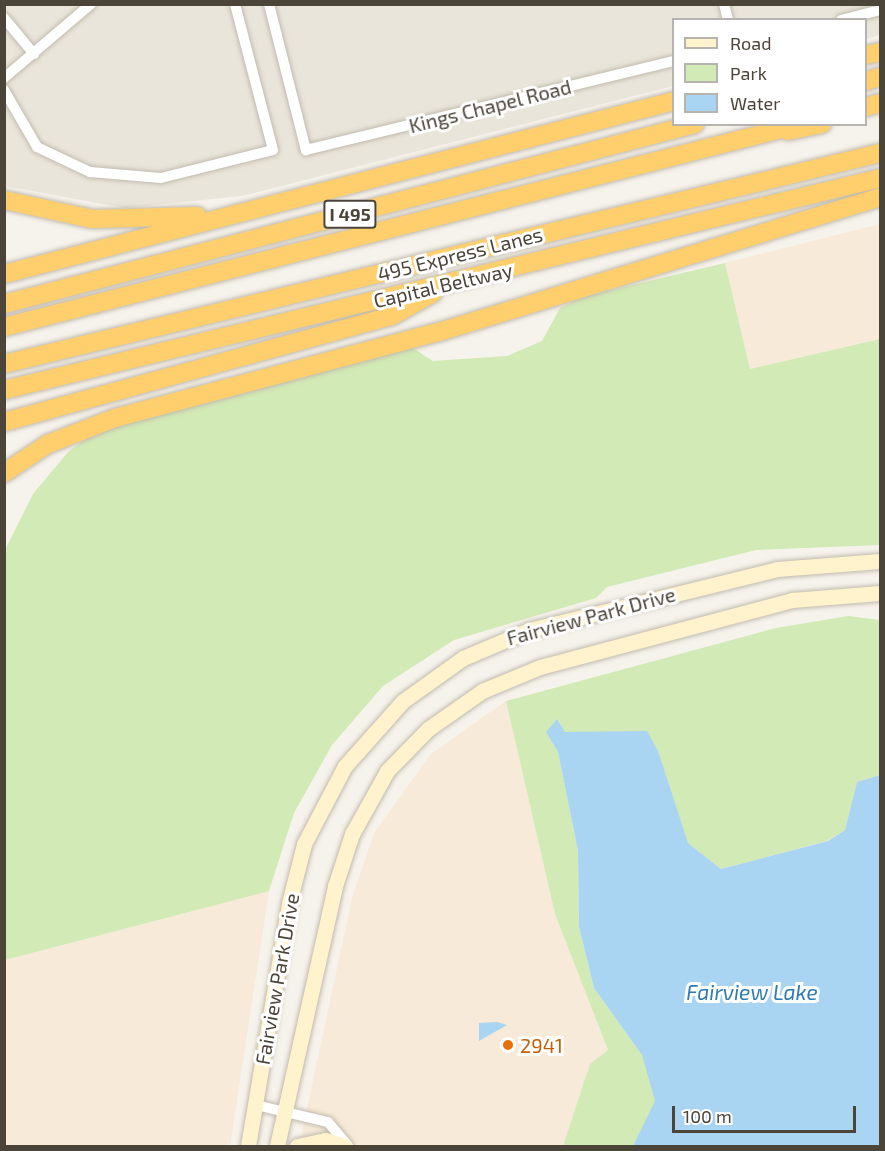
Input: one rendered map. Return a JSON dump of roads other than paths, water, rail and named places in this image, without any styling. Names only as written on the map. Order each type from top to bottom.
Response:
[{"type":"highway","points":[[4,274],[282,204],[672,101]]},
{"type":"highway","name":"I 495","points":[[4,304],[687,126]]},
{"type":"highway","name":"I 495","points":[[4,327],[794,126]]},
{"type":"highway","points":[[738,141],[812,126]]},
{"type":"highway","points":[[801,172],[880,147]]},
{"type":"highway","name":"495 Express Lanes","points":[[4,364],[880,153]]},
{"type":"highway","name":"Capital Beltway","points":[[4,390],[448,285],[880,178]]},
{"type":"highway","points":[[4,473],[48,444],[115,418],[439,332],[880,197]]},
{"type":"highway","points":[[4,200],[93,219],[138,220],[282,204]]},
{"type":"highway","points":[[4,422],[392,316],[448,285]]},
{"type":"main road","name":"Fairview Park Drive","points":[[248,1146],[289,903],[304,844],[345,766],[403,701],[464,658],[529,630],[777,569],[880,561]]},
{"type":"main road","name":"Fairview Park Drive","points":[[277,1146],[287,1111],[334,886],[352,834],[387,771],[428,729],[482,691],[540,667],[792,600],[880,593]]},
{"type":"main road","points":[[297,1146],[325,1140],[346,1146]]},
{"type":"street","points":[[4,78],[34,54],[78,9],[91,4]]},
{"type":"street","points":[[4,90],[37,147],[90,172],[161,178],[273,150],[235,4]]},
{"type":"street","name":"Kings Chapel Road","points":[[268,4],[306,150],[672,61]]},
{"type":"street","points":[[849,18],[880,10]]},
{"type":"street","points":[[4,18],[34,54]]},
{"type":"street","points":[[256,1105],[328,1122],[346,1146]]},
{"type":"water","name":"Fairview Lake","points":[[557,719],[565,732],[647,731],[658,751],[688,843],[721,869],[828,841],[845,830],[857,782],[880,775],[880,1146],[633,1146],[655,1101],[642,1055],[594,988],[579,927],[578,851],[558,752],[546,732]]},
{"type":"water","points":[[497,1022],[507,1025],[479,1041],[479,1023]]},
{"type":"place","name":"2941","points":[[508,1045]]}]
